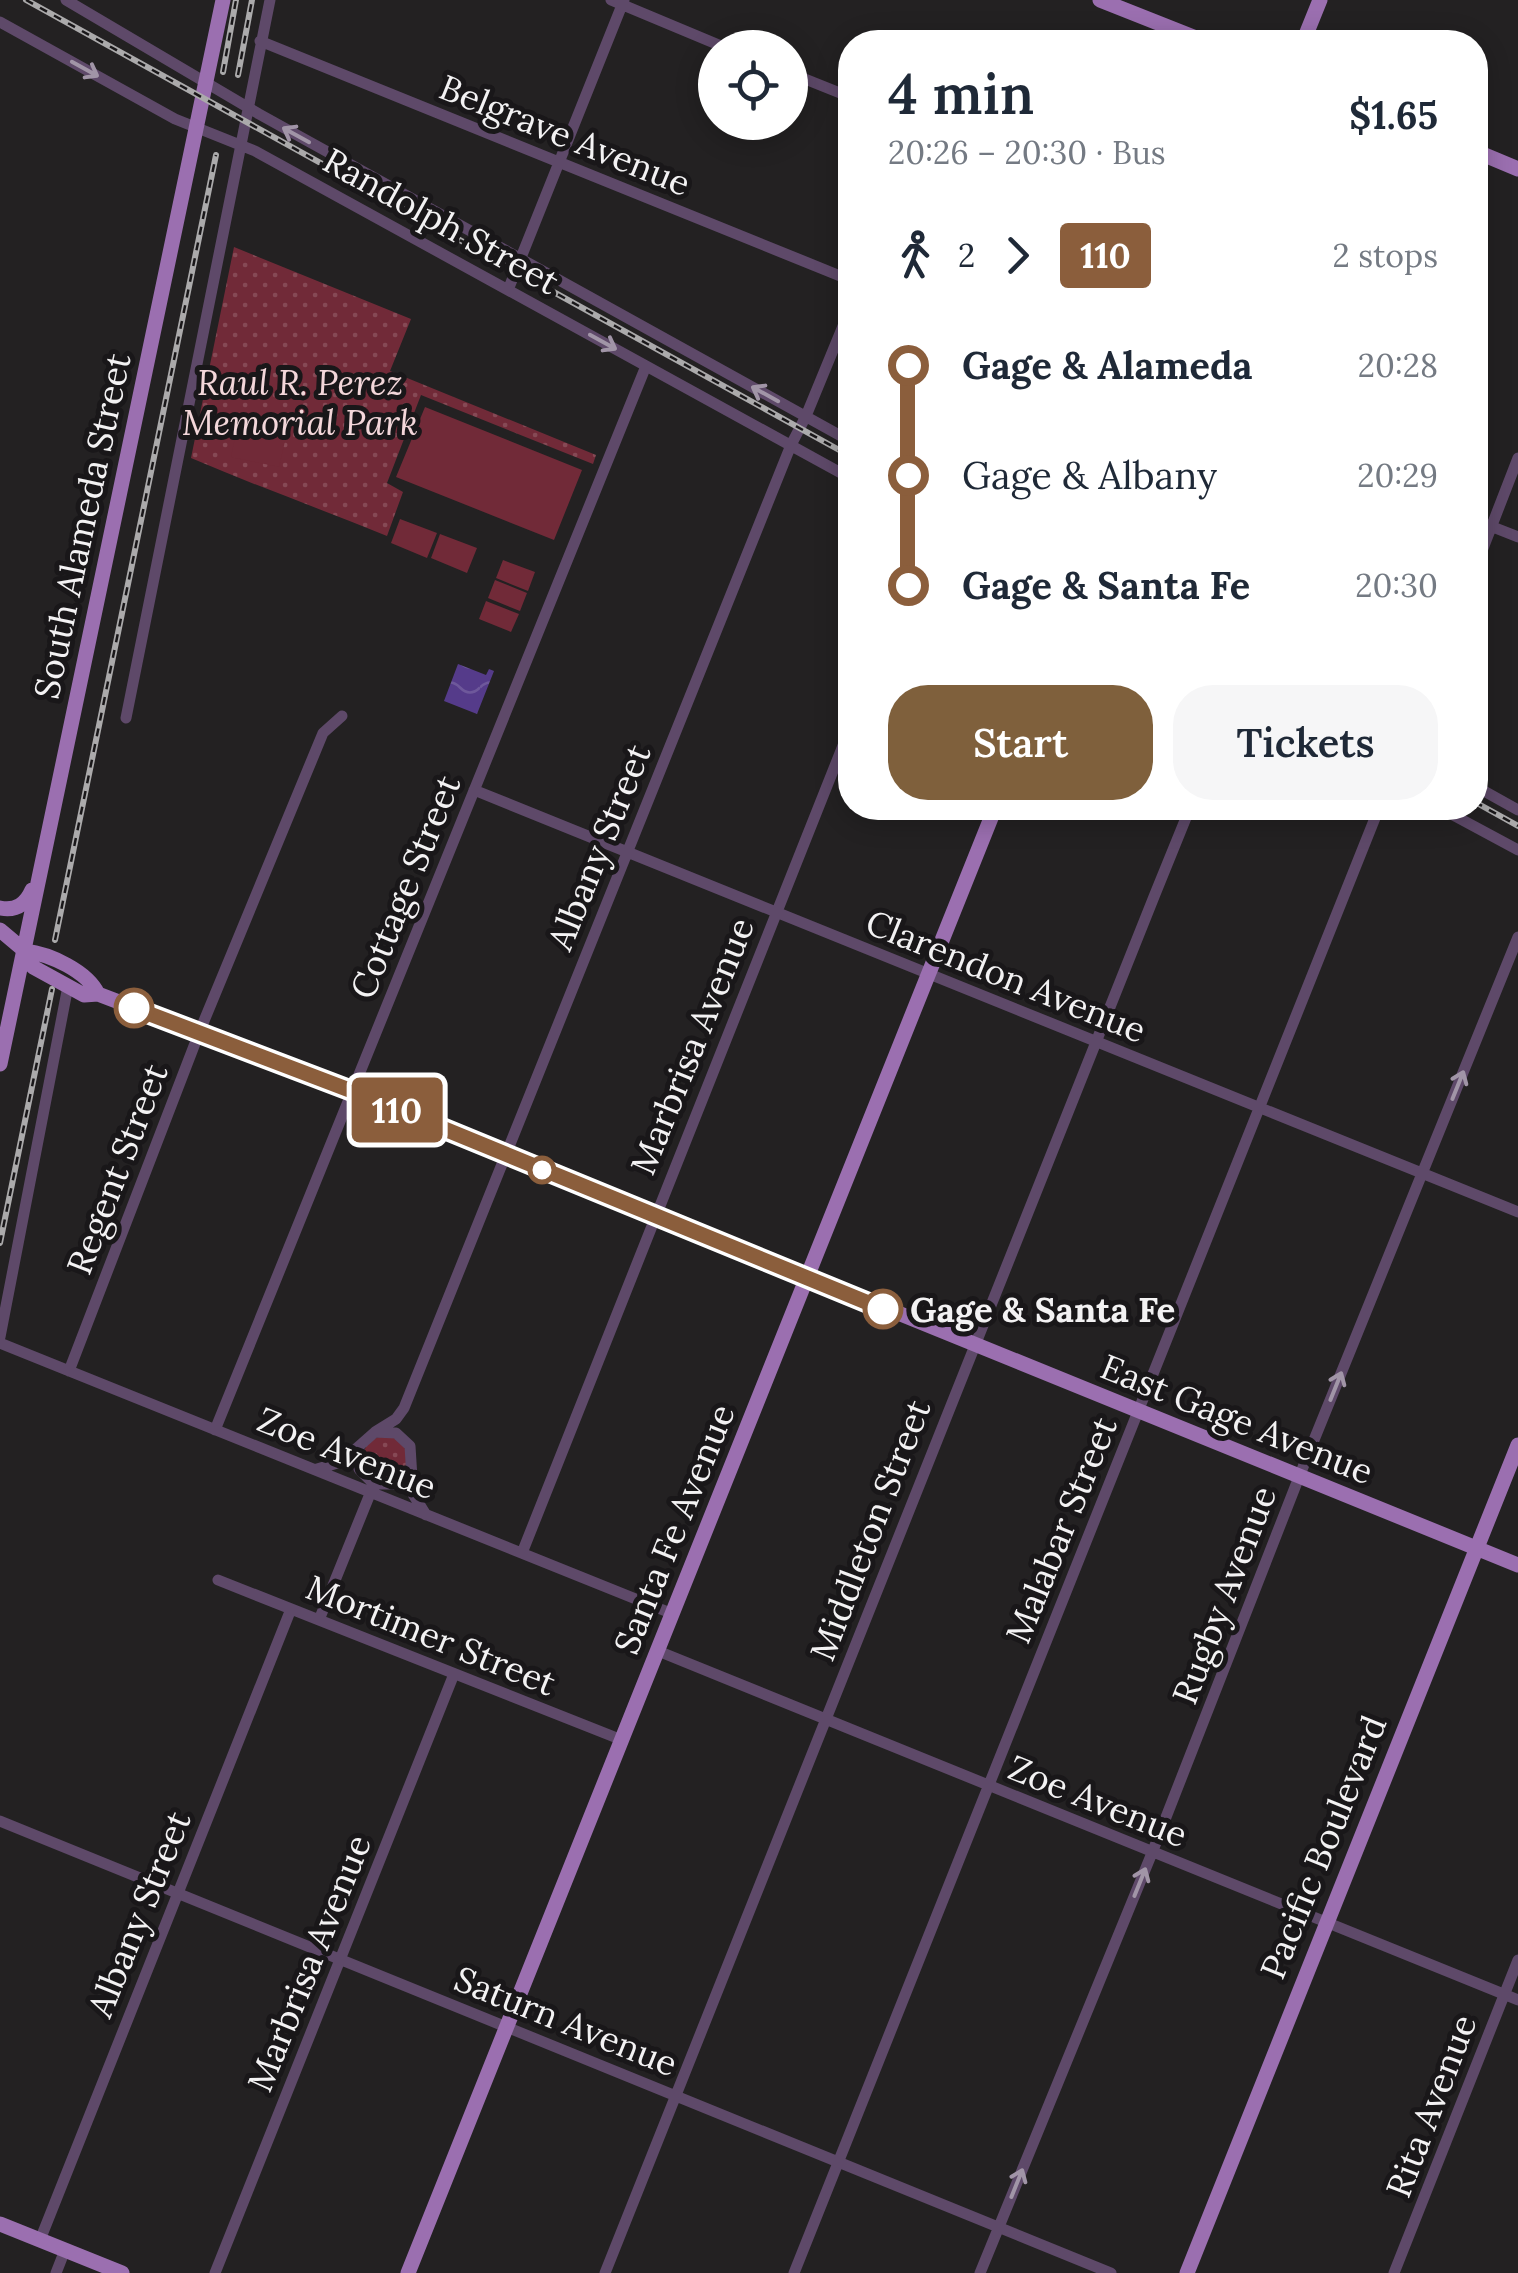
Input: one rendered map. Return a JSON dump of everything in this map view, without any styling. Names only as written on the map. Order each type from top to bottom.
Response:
[{"type":"main road","name":"South Alameda Street","points":[[0,1064],[3,1034],[31,957],[40,873],[223,0]]},
{"type":"main road","points":[[1100,0],[1176,30]]},
{"type":"main road","points":[[1307,30],[1320,0]]},
{"type":"main road","points":[[1488,156],[1518,168]]},
{"type":"main road","name":"Santa Fe Avenue","points":[[408,2273],[990,820]]},
{"type":"main road","points":[[0,908],[17,908],[26,902],[40,873]]},
{"type":"main road","name":"East Gage Avenue","points":[[0,930],[84,995],[98,994],[352,1091],[1518,1565]]},
{"type":"main road","name":"East Gage Avenue","points":[[62,977],[92,981],[98,994]]},
{"type":"main road","name":"Pacific Boulevard","points":[[1186,2273],[1518,1445]]},
{"type":"main road","points":[[0,2224],[122,2273]]},
{"type":"street","name":"Randolph Street","points":[[66,0],[248,108],[838,434]]},
{"type":"street","points":[[126,718],[270,0]]},
{"type":"street","points":[[508,290],[619,2],[698,36]]},
{"type":"street","name":"Randolph Street","points":[[0,22],[196,128],[241,146],[838,471]]},
{"type":"street","name":"Belgrave Avenue","points":[[260,41],[838,275]]},
{"type":"street","points":[[808,80],[838,92]]},
{"type":"street","name":"Albany Street","points":[[314,1470],[340,1463],[375,1432],[396,1420],[404,1408],[791,445],[838,337]]},
{"type":"street","name":"Cottage Street","points":[[215,1430],[646,366]]},
{"type":"street","points":[[1488,534],[1518,458]]},
{"type":"street","points":[[1488,525],[1518,537]]},
{"type":"street","name":"Regent Street","points":[[69,1371],[199,1033],[323,733],[342,716]]},
{"type":"street","name":"Marbrisa Avenue","points":[[522,1554],[838,757]]},
{"type":"street","name":"Clarendon Avenue","points":[[474,790],[1518,1212]]},
{"type":"street","points":[[1488,793],[1518,810]]},
{"type":"street","name":"Middleton Street","points":[[604,2273],[826,1721],[972,1344],[1185,820]]},
{"type":"street","name":"Malabar Street","points":[[794,2273],[1374,820]]},
{"type":"street","points":[[1462,820],[1518,850]]},
{"type":"street","name":"Rugby Avenue","points":[[980,2273],[1152,1854],[1299,1477],[1518,937]]},
{"type":"street","points":[[0,1340],[62,977]]},
{"type":"street","name":"Zoe Avenue","points":[[0,1340],[314,1470],[372,1488],[426,1515],[673,1614]]},
{"type":"street","points":[[404,1408],[413,1494],[426,1515]]},
{"type":"street","points":[[375,1432],[396,1433],[410,1446]]},
{"type":"street","points":[[359,1448],[359,1469],[372,1488]]},
{"type":"street","points":[[372,1488],[395,1484],[410,1470]]},
{"type":"street","points":[[319,1620],[372,1488]]},
{"type":"street","name":"Mortimer Street","points":[[218,1580],[622,1740]]},
{"type":"street","name":"Albany Street","points":[[40,2240],[291,1609]]},
{"type":"street","name":"Zoe Avenue","points":[[658,1651],[1518,2000]]},
{"type":"street","name":"Marbrisa Avenue","points":[[215,2273],[454,1674]]},
{"type":"street","name":"Saturn Avenue","points":[[0,1821],[1111,2273]]},
{"type":"street","name":"Rita Avenue","points":[[1394,2273],[1518,1960]]},
{"type":"street","points":[[56,2273],[65,2250]]},
{"type":"green space","name":"Raul R. Perez Memorial Park","points":[[234,247],[411,319],[390,371],[596,455],[593,464],[421,395],[387,483],[403,492],[387,536],[191,458]]},
{"type":"green space","points":[[425,407],[582,470],[554,540],[396,477]]},
{"type":"green space","points":[[239,418],[288,428],[279,467],[231,457]]},
{"type":"green space","points":[[400,519],[437,533],[427,558],[391,543]]},
{"type":"green space","points":[[440,534],[477,548],[467,573],[431,558]]},
{"type":"green space","points":[[503,560],[535,572],[528,591],[496,578]]},
{"type":"green space","points":[[495,580],[527,593],[520,611],[488,598]]},
{"type":"green space","points":[[486,601],[519,614],[511,632],[479,619]]},
{"type":"green space","points":[[385,1436],[401,1442],[407,1458],[401,1474],[385,1480],[369,1474],[363,1458],[369,1442]]},
{"type":"water","points":[[458,664],[486,675],[489,669],[494,671],[477,714],[444,701]]},
{"type":"railway","points":[[26,0],[838,449]]},
{"type":"railway","points":[[223,72],[236,0]]},
{"type":"railway","points":[[238,75],[252,0]]},
{"type":"railway","points":[[55,940],[216,155]]},
{"type":"railway","points":[[1488,809],[1518,826]]},
{"type":"railway","points":[[0,1243],[52,989]]},
{"type":"bus line","name":"110","points":[[134,1008],[352,1091],[883,1309]]},
{"type":"place","name":"Gage & Santa Fe","points":[[883,1309]]}]
